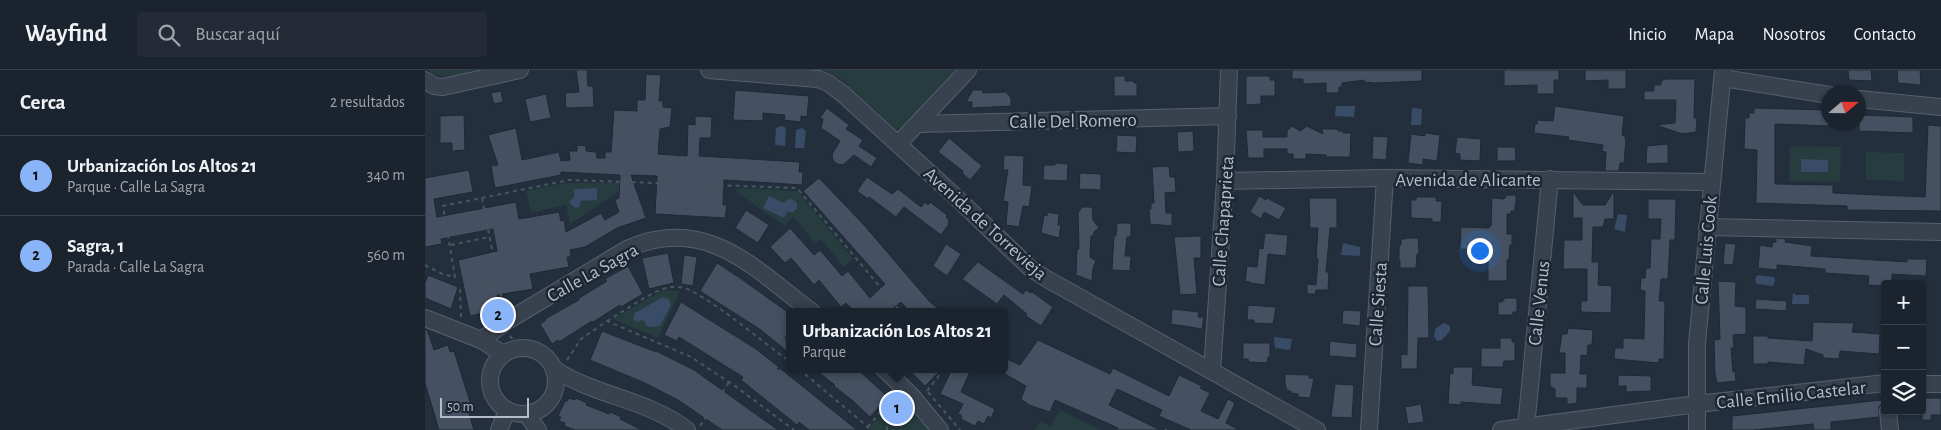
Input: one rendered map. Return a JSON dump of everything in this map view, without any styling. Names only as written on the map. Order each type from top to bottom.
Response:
[{"type":"street","points":[[425,80],[435,86],[443,87],[521,70]]},
{"type":"street","name":"Avenida de Torrevieja","points":[[709,70],[818,79],[827,83],[843,94],[898,144],[1030,268],[1047,280],[1317,430]]},
{"type":"street","points":[[898,144],[968,70]]},
{"type":"street","name":"Calle Chapaprieta","points":[[1212,371],[1225,181],[1229,70]]},
{"type":"street","points":[[1723,74],[1821,93]]},
{"type":"street","name":"Calle Luis Cook","points":[[1697,430],[1697,343],[1711,182],[1723,74]]},
{"type":"street","points":[[1866,100],[1941,107]]},
{"type":"street","name":"Calle Del Romero","points":[[917,124],[1228,116]]},
{"type":"street","name":"Avenida de Alicante","points":[[1225,181],[1385,178],[1711,182]]},
{"type":"street","name":"Calle Siesta","points":[[1369,430],[1385,178]]},
{"type":"street","name":"Calle Venus","points":[[1526,427],[1550,179]]},
{"type":"street","points":[[1707,227],[1941,232]]},
{"type":"street","name":"Calle La Sagra","points":[[481,340],[509,320],[627,250],[640,243],[671,237],[702,240],[731,252],[807,308]]},
{"type":"street","points":[[425,318],[481,340],[503,354]]},
{"type":"street","points":[[559,363],[552,395],[543,408],[527,415],[514,414],[495,401],[491,386],[495,365],[503,354],[517,348],[531,349],[559,363],[575,380],[664,416],[687,430]]},
{"type":"street","points":[[888,373],[911,395],[940,430]]},
{"type":"street","name":"Calle Emilio Castelar","points":[[1501,430],[1697,404],[1881,383]]},
{"type":"street","points":[[1926,384],[1941,384]]},
{"type":"street","points":[[499,430],[507,411]]},
{"type":"street","points":[[527,415],[538,430]]},
{"type":"street","points":[[1888,415],[1890,430]]},
{"type":"path","points":[[425,265],[442,274],[455,277],[443,206],[569,180],[797,188],[898,308]]},
{"type":"path","points":[[482,198],[500,280],[504,313],[513,326],[510,331],[511,340],[528,340],[540,344],[559,363],[581,338],[607,321],[653,294],[671,287],[681,287],[688,289],[707,301],[786,359]]},
{"type":"path","points":[[450,245],[490,237]]},
{"type":"path","points":[[461,320],[460,290],[500,280]]},
{"type":"path","points":[[607,321],[691,357],[729,382],[794,430]]},
{"type":"path","points":[[804,373],[867,429],[888,402],[887,430]]},
{"type":"path","points":[[923,396],[941,373]]},
{"type":"path","points":[[706,430],[700,426],[729,382]]},
{"type":"path","points":[[927,390],[960,430]]},
{"type":"green space","points":[[429,70],[477,70],[446,77],[434,74]]},
{"type":"green space","points":[[818,70],[955,70],[903,126],[896,129],[841,79],[828,72]]},
{"type":"green space","points":[[1790,146],[1841,147],[1840,182],[1789,181]]},
{"type":"green space","points":[[1866,152],[1904,153],[1904,181],[1866,180]]},
{"type":"green space","points":[[565,183],[623,183],[624,188],[570,224],[566,205],[531,213],[526,191]]},
{"type":"green space","points":[[739,188],[798,191],[853,259],[844,267],[821,239],[815,243],[793,216],[785,226],[735,191]]},
{"type":"green space","points":[[663,290],[680,291],[658,338],[613,319]]},
{"type":"green space","points":[[896,393],[928,430],[868,430]]},
{"type":"green space","points":[[1060,410],[1101,430],[1034,430],[1040,421],[1051,426]]},
{"type":"water","points":[[1336,106],[1355,106],[1354,117],[1335,116]]},
{"type":"water","points":[[1412,108],[1422,109],[1421,125],[1411,125]]},
{"type":"water","points":[[782,126],[786,128],[785,146],[775,145],[776,128]]},
{"type":"water","points":[[802,128],[806,131],[804,148],[795,148],[796,130]]},
{"type":"water","points":[[1801,159],[1828,160],[1828,172],[1801,172]]},
{"type":"water","points":[[597,188],[597,200],[581,201],[579,207],[576,208],[571,205],[570,201],[574,197],[574,189]]},
{"type":"water","points":[[769,196],[784,203],[792,199],[797,203],[797,208],[793,212],[787,212],[784,218],[763,208]]},
{"type":"water","points":[[1618,214],[1627,215],[1625,232],[1614,229]]},
{"type":"water","points":[[1343,243],[1360,247],[1360,256],[1341,255]]},
{"type":"water","points":[[1757,275],[1774,277],[1773,286],[1757,284],[1755,280]]},
{"type":"water","points":[[1793,293],[1796,295],[1809,295],[1809,304],[1792,304]]},
{"type":"water","points":[[663,297],[669,299],[671,305],[660,326],[646,326],[642,320],[637,322],[633,319],[635,313]]},
{"type":"water","points":[[1444,323],[1450,326],[1450,331],[1442,340],[1437,341],[1434,336],[1435,329]]},
{"type":"water","points":[[1274,337],[1292,339],[1290,350],[1275,348]]},
{"type":"building","points":[[576,70],[587,70],[588,86],[593,86],[594,107],[566,108],[565,93],[579,92]]},
{"type":"building","points":[[1292,70],[1422,70],[1422,81],[1375,83],[1364,82],[1364,80],[1342,83],[1342,87],[1339,87],[1339,93],[1326,93],[1326,83],[1303,84],[1303,79],[1292,79]]},
{"type":"building","points":[[1504,70],[1559,70],[1559,80],[1554,80],[1554,94],[1537,94],[1537,85],[1504,86]]},
{"type":"building","points":[[1585,70],[1626,70],[1626,89],[1608,89],[1608,80],[1585,81]]},
{"type":"building","points":[[1848,70],[1871,70],[1872,81],[1849,80]]},
{"type":"building","points":[[1897,70],[1920,70],[1921,85],[1898,83]]},
{"type":"building","points":[[646,74],[661,75],[659,101],[663,101],[663,107],[672,108],[670,127],[660,129],[658,154],[687,156],[688,124],[695,125],[695,116],[712,117],[711,138],[700,138],[699,156],[800,162],[799,172],[803,172],[802,185],[724,180],[723,205],[727,205],[725,218],[655,214],[657,176],[631,175],[646,218],[617,228],[585,247],[570,250],[571,257],[567,257],[569,267],[530,274],[533,289],[497,295],[499,302],[495,303],[497,310],[470,316],[458,260],[497,251],[493,229],[441,239],[442,244],[425,247],[425,178],[469,170],[473,192],[434,199],[437,217],[516,202],[519,219],[559,212],[561,221],[564,220],[566,232],[601,213],[605,220],[619,212],[615,200],[619,198],[620,175],[561,172],[561,175],[495,188],[491,166],[498,165],[488,135],[516,128],[522,160],[559,152],[561,161],[570,160],[569,151],[577,151],[577,145],[586,146],[586,151],[596,152],[597,158],[605,158],[605,152],[611,152],[614,110],[637,111],[637,100],[645,100]]},
{"type":"building","points":[[1114,76],[1125,76],[1125,81],[1137,83],[1137,96],[1114,96]]},
{"type":"building","points":[[1246,76],[1270,76],[1270,80],[1275,80],[1275,96],[1261,96],[1261,104],[1246,105]]},
{"type":"building","points":[[1666,79],[1695,79],[1694,118],[1697,118],[1696,132],[1682,134],[1656,125],[1675,123],[1676,100],[1644,100],[1644,91],[1654,91],[1654,85],[1661,85],[1661,81]]},
{"type":"building","points":[[735,90],[809,96],[807,117],[801,116],[801,122],[784,120],[785,115],[763,113],[763,121],[733,120]]},
{"type":"building","points":[[973,90],[983,90],[983,93],[1006,92],[1011,98],[1011,106],[972,108],[972,102],[966,102]]},
{"type":"building","points":[[501,91],[503,102],[494,104],[491,93]]},
{"type":"building","points":[[546,94],[551,118],[530,122],[525,99]]},
{"type":"building","points":[[1555,106],[1624,116],[1622,135],[1625,136],[1626,140],[1624,163],[1620,163],[1619,171],[1605,171],[1606,152],[1602,151],[1603,145],[1568,140],[1569,137],[1534,133],[1537,120],[1553,121]]},
{"type":"building","points":[[827,108],[849,125],[846,129],[863,140],[859,146],[877,158],[871,167],[854,155],[843,165],[837,164],[833,160],[832,154],[840,141],[821,128],[823,119],[820,118]]},
{"type":"building","points":[[1754,108],[1821,110],[1821,126],[1775,124],[1775,184],[1833,185],[1833,193],[1925,197],[1928,125],[1941,126],[1941,211],[1847,210],[1847,206],[1756,203],[1757,150],[1744,149],[1745,118],[1749,118],[1749,113],[1754,113]]},
{"type":"building","points":[[464,115],[465,150],[452,151],[452,143],[440,143],[440,116]]},
{"type":"building","points":[[1866,115],[1913,117],[1913,133],[1859,131],[1866,130]]},
{"type":"building","points":[[1292,126],[1300,131],[1307,126],[1323,134],[1322,129],[1338,129],[1338,131],[1343,131],[1343,133],[1351,133],[1350,157],[1326,157],[1326,155],[1306,154],[1306,159],[1293,159],[1293,154],[1287,154],[1287,149],[1264,149],[1264,158],[1248,158],[1246,130],[1263,130],[1263,137],[1287,137],[1287,131]]},
{"type":"building","points":[[1193,131],[1194,151],[1178,152],[1177,132]]},
{"type":"building","points":[[1425,133],[1440,135],[1437,161],[1423,159],[1423,165],[1408,163],[1411,134],[1425,136]]},
{"type":"building","points":[[1117,135],[1137,136],[1136,153],[1116,152]]},
{"type":"building","points":[[1373,136],[1388,137],[1386,160],[1372,159]]},
{"type":"building","points":[[1457,137],[1481,139],[1480,161],[1460,160],[1460,154],[1455,153]]},
{"type":"building","points":[[949,138],[982,166],[970,180],[962,173],[963,171],[938,152]]},
{"type":"building","points":[[1668,144],[1668,163],[1646,164],[1647,146]]},
{"type":"building","points":[[1497,147],[1515,147],[1516,161],[1497,161]]},
{"type":"building","points":[[1004,155],[1024,156],[1023,185],[1032,186],[1029,207],[1023,206],[1019,227],[1006,225],[1008,202],[1003,201],[1008,170],[1003,170]]},
{"type":"building","points":[[1055,163],[1068,164],[1067,181],[1043,180],[1044,165],[1055,165]]},
{"type":"building","points":[[1169,166],[1170,177],[1175,177],[1176,192],[1165,193],[1166,213],[1172,213],[1172,226],[1150,224],[1149,209],[1151,209],[1151,203],[1154,203],[1152,167]]},
{"type":"building","points":[[1080,173],[1101,174],[1101,190],[1079,189]]},
{"type":"building","points":[[867,177],[892,194],[898,189],[921,207],[925,202],[928,205],[930,202],[947,215],[949,224],[941,235],[904,207],[896,217],[869,197],[868,199],[857,191]]},
{"type":"building","points":[[819,178],[864,225],[929,301],[937,308],[906,308],[901,302],[894,308],[851,308],[846,303],[841,307],[819,280],[814,285],[791,258],[785,263],[770,247],[790,228],[814,255],[820,250],[842,276],[848,271],[870,298],[885,284],[803,191]]},
{"type":"building","points":[[1614,191],[1614,219],[1605,219],[1603,227],[1593,227],[1592,262],[1599,262],[1598,285],[1612,286],[1611,313],[1581,312],[1581,301],[1587,301],[1587,269],[1563,269],[1564,240],[1582,240],[1582,218],[1573,218],[1573,192],[1583,205],[1605,205]]},
{"type":"building","points":[[1507,195],[1516,195],[1516,205],[1515,211],[1507,214],[1507,234],[1512,234],[1512,245],[1510,245],[1509,260],[1507,260],[1507,281],[1488,281],[1488,250],[1460,249],[1461,227],[1489,228],[1491,226],[1492,198],[1504,199]]},
{"type":"building","points":[[1259,196],[1286,208],[1279,220],[1264,212],[1261,219],[1250,212]]},
{"type":"building","points":[[1416,197],[1436,197],[1436,201],[1442,201],[1441,222],[1432,222],[1432,219],[1411,218],[1411,200],[1416,200]]},
{"type":"building","points":[[1309,198],[1337,198],[1337,228],[1330,228],[1326,272],[1329,272],[1328,290],[1316,290],[1315,294],[1307,294],[1307,284],[1316,285],[1318,259],[1316,258],[1318,228],[1310,228]]},
{"type":"building","points":[[1648,199],[1676,199],[1675,240],[1670,240],[1668,279],[1661,279],[1659,301],[1665,301],[1664,359],[1659,359],[1659,363],[1614,359],[1615,348],[1623,348],[1623,338],[1644,339],[1645,291],[1640,290],[1641,278],[1645,278],[1646,268],[1650,268],[1651,239],[1660,239],[1661,219],[1648,219]]},
{"type":"building","points":[[1082,207],[1092,207],[1093,220],[1099,228],[1091,236],[1090,257],[1096,261],[1093,268],[1092,281],[1076,275],[1077,249],[1079,249],[1078,213]]},
{"type":"building","points":[[746,210],[769,225],[758,243],[735,228]]},
{"type":"building","points":[[1047,212],[1059,214],[1058,225],[1061,225],[1059,238],[1041,233],[1044,215],[1047,216]]},
{"type":"building","points":[[1117,223],[1131,223],[1131,237],[1127,237],[1125,256],[1131,256],[1130,271],[1112,270],[1114,236],[1116,236]]},
{"type":"building","points":[[1265,233],[1288,235],[1286,256],[1268,254],[1265,285],[1250,283],[1245,281],[1247,266],[1257,267],[1259,248],[1263,249]]},
{"type":"building","points":[[1201,236],[1201,258],[1194,258],[1197,294],[1180,295],[1174,237]]},
{"type":"building","points":[[1418,238],[1419,254],[1417,254],[1416,268],[1400,268],[1399,245],[1401,245],[1401,239]]},
{"type":"building","points":[[1776,238],[1786,239],[1785,242],[1812,246],[1811,256],[1907,262],[1907,259],[1927,259],[1926,276],[1892,274],[1892,280],[1881,280],[1881,286],[1868,285],[1869,276],[1825,273],[1825,269],[1777,265],[1777,270],[1758,268],[1760,245],[1772,247],[1773,242],[1776,242]]},
{"type":"building","points":[[1725,243],[1736,244],[1733,265],[1723,264]]},
{"type":"building","points":[[946,244],[961,254],[947,276],[933,266]]},
{"type":"building","points":[[668,253],[674,283],[649,289],[642,258]]},
{"type":"building","points":[[684,255],[697,257],[693,286],[681,284]]},
{"type":"building","points":[[978,262],[1023,294],[1026,290],[1032,292],[1053,307],[1041,326],[1026,316],[1027,314],[1004,295],[997,304],[962,279]]},
{"type":"building","points":[[717,263],[740,278],[786,311],[786,351],[761,330],[700,291]]},
{"type":"building","points":[[628,266],[643,294],[592,321],[559,342],[558,340],[552,344],[540,324],[545,319],[579,300],[607,281],[605,279]]},
{"type":"building","points":[[428,275],[458,287],[451,309],[425,298],[425,283]]},
{"type":"building","points":[[1718,281],[1736,282],[1735,306],[1746,307],[1746,334],[1733,335],[1734,348],[1731,348],[1733,372],[1735,371],[1736,381],[1717,383],[1714,340],[1720,339]]},
{"type":"building","points":[[1408,286],[1428,286],[1429,338],[1418,338],[1417,369],[1401,369],[1401,354],[1407,355]]},
{"type":"building","points":[[1505,298],[1517,298],[1517,312],[1513,312],[1513,315],[1498,315],[1498,302],[1502,302]]},
{"type":"building","points":[[1756,299],[1787,301],[1786,311],[1755,309]]},
{"type":"building","points":[[681,302],[756,349],[779,367],[777,369],[781,369],[857,430],[809,430],[799,422],[797,425],[741,380],[743,377],[679,337],[677,341],[664,335]]},
{"type":"building","points":[[1248,305],[1276,307],[1273,324],[1254,323],[1254,320],[1247,320]]},
{"type":"building","points":[[1172,309],[1199,312],[1198,317],[1204,317],[1202,329],[1171,324]]},
{"type":"building","points":[[1343,310],[1361,311],[1360,326],[1342,324]]},
{"type":"building","points":[[1813,322],[1854,323],[1852,332],[1880,334],[1879,354],[1840,351],[1839,359],[1823,358],[1823,355],[1806,349],[1804,365],[1768,362],[1768,364],[1753,364],[1753,336],[1812,341]]},
{"type":"building","points":[[1568,328],[1593,330],[1592,345],[1588,345],[1587,356],[1581,355],[1580,374],[1587,374],[1587,388],[1577,388],[1577,403],[1572,404],[1567,404],[1567,398],[1555,398],[1555,389],[1550,386],[1550,373],[1565,373],[1565,353],[1559,353],[1562,334],[1567,334]]},
{"type":"building","points":[[425,329],[434,350],[448,345],[450,352],[454,351],[472,408],[468,410],[474,430],[439,430],[425,383]]},
{"type":"building","points":[[602,331],[656,351],[694,370],[778,430],[722,430],[678,400],[645,383],[590,360]]},
{"type":"building","points":[[1500,338],[1512,338],[1512,342],[1515,342],[1515,361],[1504,361],[1503,367],[1481,367],[1481,348],[1500,348]]},
{"type":"building","points":[[1038,340],[1110,374],[1113,368],[1169,396],[1179,375],[1202,386],[1200,388],[1210,393],[1201,411],[1218,419],[1228,399],[1235,403],[1226,423],[1239,430],[1191,430],[1159,416],[1162,410],[1117,389],[1109,405],[1160,430],[1117,430],[1118,428],[1055,400],[1050,412],[1029,405],[1021,399],[1026,386],[1005,374],[1008,373],[1008,359],[1020,365]]},
{"type":"building","points":[[1330,341],[1357,344],[1356,358],[1329,356]]},
{"type":"building","points":[[1243,343],[1270,343],[1270,357],[1268,357],[1267,363],[1249,362],[1248,359],[1243,359]]},
{"type":"building","points":[[1453,367],[1473,367],[1472,385],[1503,388],[1501,405],[1461,402],[1461,405],[1448,404],[1450,373],[1453,374]]},
{"type":"building","points":[[819,373],[861,373],[888,397],[870,417]]},
{"type":"building","points":[[912,373],[938,373],[925,386]]},
{"type":"building","points":[[950,373],[969,373],[961,392],[995,409],[991,418],[988,416],[984,424],[978,421],[975,426],[961,419],[962,416],[958,414],[963,404],[940,394]]},
{"type":"building","points":[[1285,374],[1309,375],[1309,378],[1314,378],[1310,398],[1298,397],[1298,394],[1287,391]]},
{"type":"building","points":[[1618,375],[1651,376],[1651,391],[1626,392],[1626,386],[1618,386]]},
{"type":"building","points":[[1335,384],[1354,385],[1352,418],[1331,417]]},
{"type":"building","points":[[569,398],[575,400],[576,398],[587,403],[586,405],[609,414],[610,412],[642,430],[575,430],[564,426],[565,423],[559,421],[561,417],[558,416],[565,401]]},
{"type":"building","points":[[1926,398],[1941,398],[1941,415],[1931,415],[1931,420],[1922,420],[1922,415],[1926,415]]},
{"type":"building","points":[[1881,400],[1879,417],[1831,422],[1831,430],[1814,430],[1813,424],[1753,430],[1732,430],[1732,416]]},
{"type":"building","points":[[1421,404],[1424,422],[1408,424],[1405,407]]},
{"type":"place","name":"Sagra, 1","points":[[498,315]]},
{"type":"place","name":"Urbanización Los Altos 21","points":[[897,408]]}]
